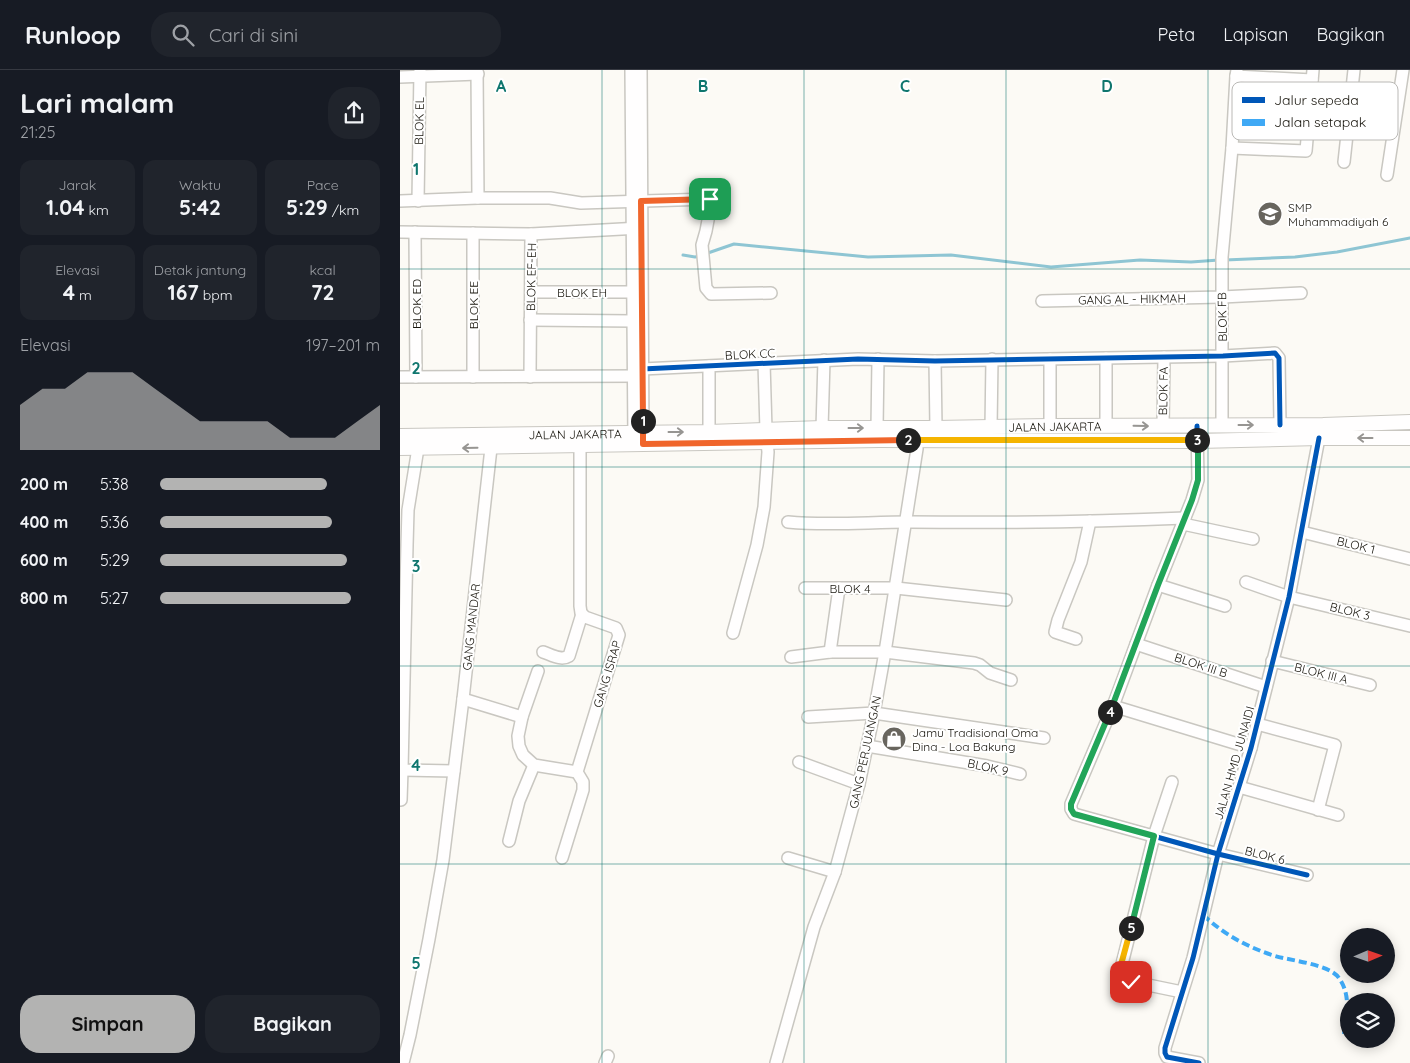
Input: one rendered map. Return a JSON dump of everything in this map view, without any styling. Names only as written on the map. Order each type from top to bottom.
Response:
[{"type":"main road","name":"JALAN JAKARTA","points":[[400,436],[638,438],[767,436],[822,428],[1197,426],[1410,422]]},
{"type":"main road","name":"JALAN JAKARTA","points":[[400,448],[491,448],[580,445],[709,432],[879,440],[1410,438]]},
{"type":"street","points":[[631,70],[637,215],[638,438]]},
{"type":"street","points":[[639,374],[633,321],[633,292],[637,215],[640,70]]},
{"type":"street","points":[[1398,103],[1403,70]]},
{"type":"street","points":[[400,77],[420,73],[478,72],[478,198]]},
{"type":"street","name":"BLOK EL","points":[[418,201],[420,73]]},
{"type":"street","points":[[1236,73],[1312,75]]},
{"type":"street","name":"BLOK FB","points":[[1222,425],[1222,263],[1232,140]]},
{"type":"street","points":[[1232,148],[1306,151],[1307,140]]},
{"type":"street","points":[[1344,162],[1346,140]]},
{"type":"street","points":[[1387,175],[1392,140]]},
{"type":"street","points":[[400,201],[550,198],[637,215]]},
{"type":"street","points":[[400,232],[532,234],[637,215],[710,199],[711,204],[702,245],[706,288],[711,294],[771,293]]},
{"type":"street","name":"BLOK ED","points":[[415,232],[416,376]]},
{"type":"street","name":"BLOK EE","points":[[473,233],[473,377]]},
{"type":"street","name":"BLOK EF-EH","points":[[530,377],[532,234]]},
{"type":"street","name":"BLOK EH","points":[[532,292],[633,292]]},
{"type":"street","name":"GANG AL - HIKMAH","points":[[1042,301],[1222,297],[1301,293]]},
{"type":"street","points":[[530,320],[633,321]]},
{"type":"street","name":"BLOK CC","points":[[400,377],[530,377],[639,374],[709,366],[858,359],[992,360],[1277,354],[1279,358],[1280,425]]},
{"type":"street","name":"BLOK FA","points":[[1163,426],[1164,356]]},
{"type":"street","points":[[1106,358],[1106,426]]},
{"type":"street","points":[[877,428],[878,359]]},
{"type":"street","points":[[1050,359],[1050,426]]},
{"type":"street","points":[[822,428],[824,360]]},
{"type":"street","points":[[935,360],[936,428]]},
{"type":"street","points":[[992,360],[992,428]]},
{"type":"street","points":[[733,633],[758,545],[763,517],[767,462],[764,363]]},
{"type":"street","points":[[709,366],[709,432]]},
{"type":"street","points":[[1197,426],[1198,480],[1113,706],[1251,748]]},
{"type":"street","name":"JALAN HMD JUNAIDI","points":[[1199,1063],[1167,1057],[1165,1048],[1193,958],[1218,854],[1251,748],[1289,597],[1320,438]]},
{"type":"street","name":"GANG PERJUANGAN","points":[[777,1059],[814,927],[835,872],[859,784],[874,713],[896,588],[917,440]]},
{"type":"street","points":[[544,652],[561,659],[569,656],[582,614],[580,606],[580,445]]},
{"type":"street","points":[[401,800],[404,510],[418,448]]},
{"type":"street","name":"GANG MANDAR","points":[[403,1063],[405,1034],[429,939],[443,860],[491,448]]},
{"type":"street","points":[[1076,639],[1055,632],[1081,562],[1090,521]]},
{"type":"street","points":[[788,522],[812,525],[906,522],[1184,521],[1253,539]]},
{"type":"street","name":"BLOK 1","points":[[1302,532],[1410,559]]},
{"type":"street","name":"BLOK 3","points":[[1246,582],[1289,597],[1410,626]]},
{"type":"street","points":[[1158,585],[1225,606]]},
{"type":"street","name":"BLOK 4","points":[[805,588],[896,588],[1006,600]]},
{"type":"street","points":[[830,652],[839,588]]},
{"type":"street","name":"GANG ISRAP","points":[[562,858],[583,790],[583,782],[577,772],[619,635],[616,628],[585,617],[582,614]]},
{"type":"street","name":"BLOK III B","points":[[1136,644],[1266,686]]},
{"type":"street","points":[[791,658],[830,652],[885,652],[974,663],[990,673],[1011,680]]},
{"type":"street","name":"BLOK III A","points":[[1272,661],[1370,685]]},
{"type":"street","points":[[538,672],[522,717],[518,746],[523,755],[534,765],[577,772]]},
{"type":"street","points":[[463,700],[522,717]]},
{"type":"street","name":"BLOK 6","points":[[1113,706],[1071,804],[1074,814],[1218,854],[1308,875]]},
{"type":"street","points":[[808,717],[874,713],[1044,738]]},
{"type":"street","points":[[1256,724],[1334,744],[1318,810]]},
{"type":"street","name":"BLOK 9","points":[[867,746],[987,766],[1020,774]]},
{"type":"street","points":[[798,762],[859,784]]},
{"type":"street","points":[[509,840],[519,801],[534,765]]},
{"type":"street","points":[[402,770],[454,771]]},
{"type":"street","points":[[1172,782],[1154,836],[1119,976],[1124,980],[1182,992]]},
{"type":"street","points":[[1239,787],[1338,815]]},
{"type":"street","points":[[788,858],[835,872]]},
{"type":"waterway","points":[[1225,260],[1295,257],[1337,252],[1410,238]]},
{"type":"waterway","points":[[705,254],[734,244],[868,257],[951,255],[1051,267],[1140,260],[1191,262],[1219,260]]},
{"type":"waterway","points":[[683,255],[700,256]]},
{"type":"marked path","points":[[1203,915],[1237,940],[1255,949],[1327,969],[1339,978],[1346,993]]},
{"type":"cycle path","points":[[642,369],[858,359],[935,361],[1223,356],[1275,353],[1279,358],[1280,425]]},
{"type":"cycle path","points":[[1197,426],[1198,480],[1192,500],[1113,706],[1071,804],[1071,809],[1074,814],[1218,854],[1307,875]]},
{"type":"cycle path","points":[[1199,1063],[1167,1057],[1165,1048],[1193,958],[1218,854],[1251,748],[1289,597],[1319,438]]},
{"type":"place","name":"SMP Muhammadiyah 6","points":[[1270,214]]},
{"type":"place","name":"Jamu Tradisional Oma Dina - Loa Bakung","points":[[894,739]]},
{"type":"route","points":[[710,199],[641,201],[643,444],[879,440],[1198,440],[1198,480],[1192,500],[1113,706],[1071,804],[1074,814],[1154,836],[1119,972],[1120,978],[1131,982]]}]
